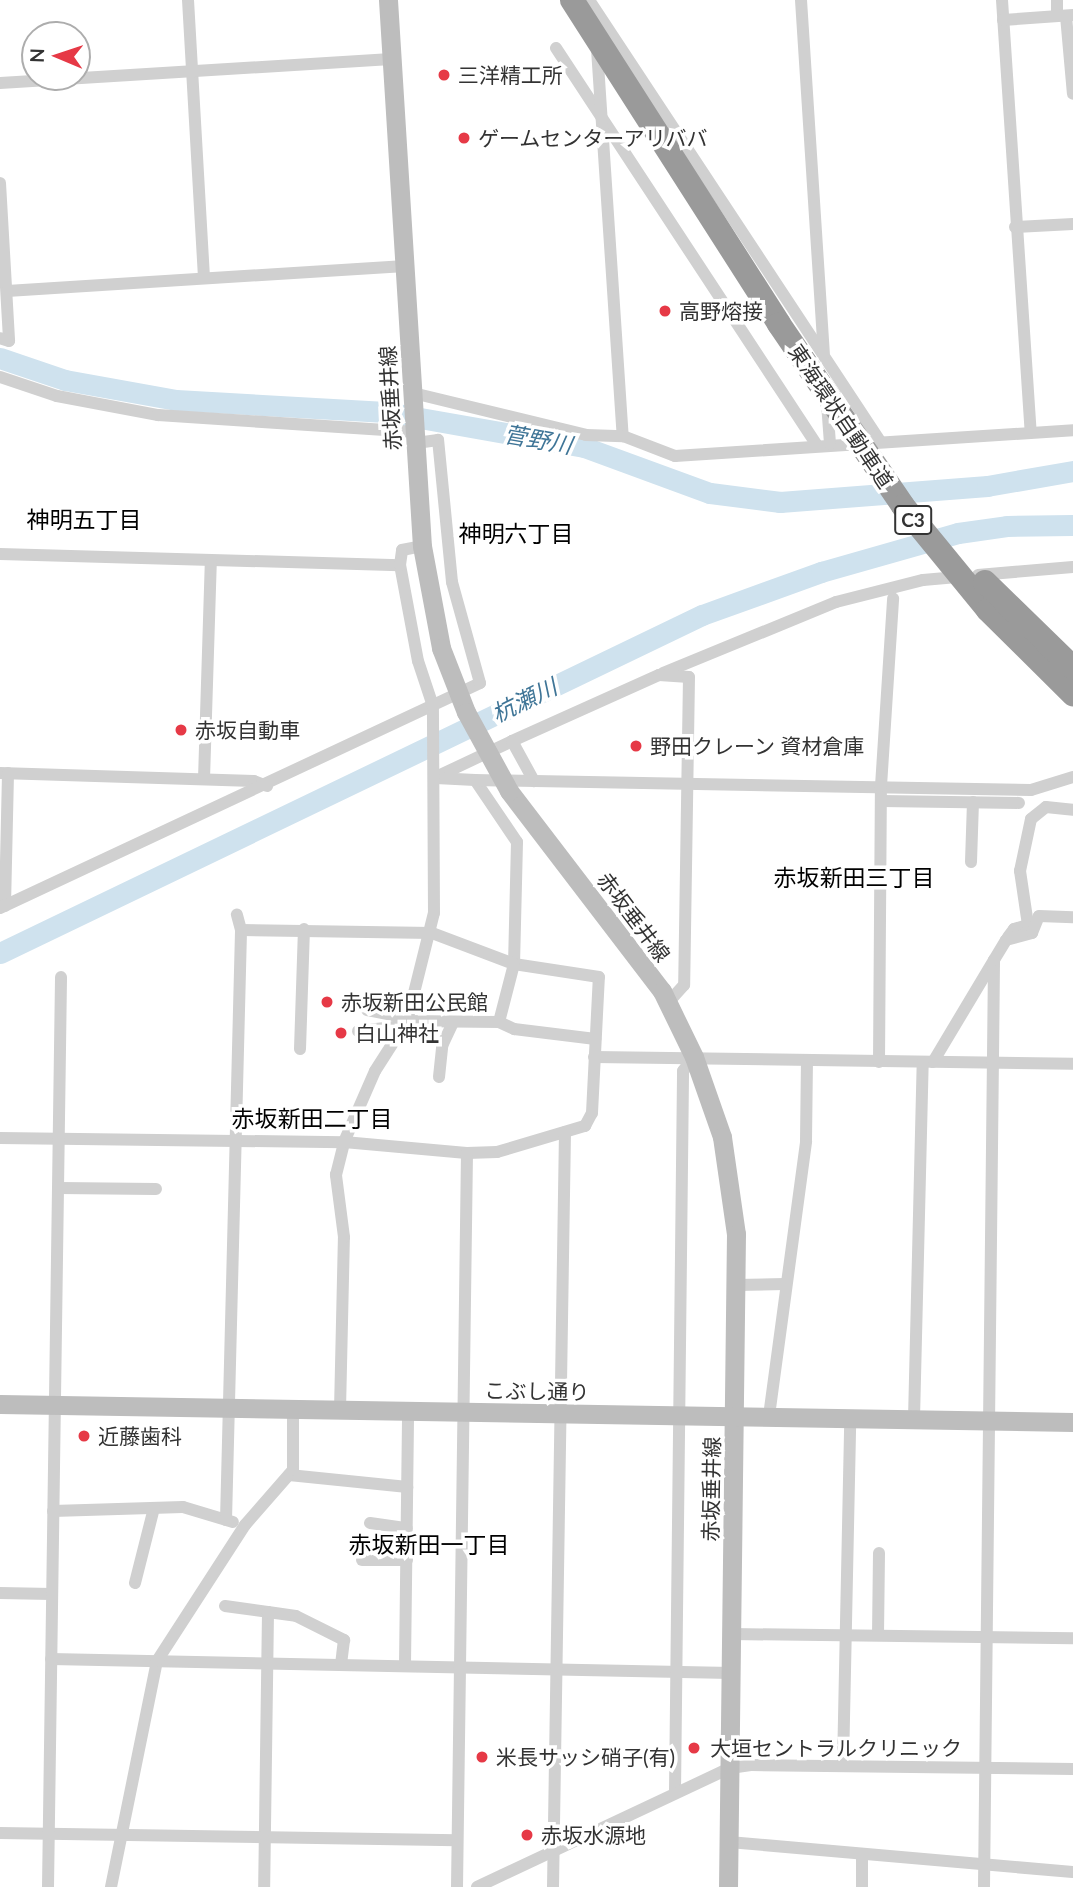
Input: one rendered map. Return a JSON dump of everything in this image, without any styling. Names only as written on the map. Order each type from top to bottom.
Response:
[{"type":"highway","name":"東海環状自動車道","points":[[587,2],[779,324],[945,562],[1073,694]]},
{"type":"highway","name":"東海環状自動車道","points":[[779,324],[912,501],[990,588],[1073,668]]},
{"type":"main road","name":"赤坂垂井線","points":[[388,0],[422,546],[442,648],[470,722],[509,791],[621,933],[668,1003],[694,1057],[722,1137],[736,1234],[728,1887]]},
{"type":"main road","name":"こぶし通り","points":[[0,1404],[408,1413],[1073,1422]]},
{"type":"street","points":[[188,0],[204,278]]},
{"type":"street","points":[[801,0],[824,356],[824,445]]},
{"type":"street","points":[[1002,0],[1015,227],[1031,432]]},
{"type":"street","points":[[1056,0],[1065,16],[1073,94]]},
{"type":"street","points":[[587,2],[880,441]]},
{"type":"street","points":[[587,2],[603,124],[623,436]]},
{"type":"street","points":[[1003,20],[1065,16]]},
{"type":"street","points":[[556,48],[603,124],[824,445]]},
{"type":"street","points":[[0,83],[391,59]]},
{"type":"street","points":[[0,183],[9,341],[0,338]]},
{"type":"street","points":[[1015,227],[1073,224]]},
{"type":"street","points":[[7,291],[405,266]]},
{"type":"street","points":[[0,377],[57,396],[158,415],[438,440],[452,582],[480,683],[433,711],[2,907],[4,773],[254,781],[267,786]]},
{"type":"street","points":[[413,396],[586,435],[623,436],[675,456],[1073,429]]},
{"type":"street","points":[[340,1410],[344,1237],[336,1175],[344,1142],[375,1071],[406,1022],[432,933],[436,773],[433,711],[418,660],[400,565],[402,550],[422,546]]},
{"type":"street","points":[[0,554],[400,565]]},
{"type":"street","points":[[204,779],[211,561]]},
{"type":"street","points":[[436,773],[659,675],[849,599],[923,580],[1073,567]]},
{"type":"street","points":[[879,1062],[881,786],[893,598]]},
{"type":"street","points":[[659,675],[689,677],[685,783],[684,985],[668,1003]]},
{"type":"street","points":[[512,741],[534,781]]},
{"type":"street","points":[[436,773],[475,780],[1031,790],[1073,777]]},
{"type":"street","points":[[475,780],[517,842],[514,964],[499,1022]]},
{"type":"street","points":[[882,801],[1018,803]]},
{"type":"street","points":[[971,862],[973,802]]},
{"type":"street","points":[[914,1419],[928,1062],[1014,929],[1028,925],[1020,871],[1031,819],[1046,807],[1073,810]]},
{"type":"street","points":[[226,1520],[241,930],[237,915]]},
{"type":"street","points":[[1006,940],[1032,933],[1039,916],[1073,917]]},
{"type":"street","points":[[300,1049],[304,929]]},
{"type":"street","points":[[0,1138],[344,1142],[467,1153],[497,1152],[585,1126],[592,1113],[598,977],[514,964],[432,933],[241,930]]},
{"type":"street","points":[[984,1887],[995,1062],[994,960]]},
{"type":"street","points":[[48,1887],[61,1140],[61,977]]},
{"type":"street","points":[[367,1010],[406,1022]]},
{"type":"street","points":[[358,1031],[406,1022],[499,1022],[514,1029],[595,1039]]},
{"type":"street","points":[[439,1077],[442,1046],[453,1022]]},
{"type":"street","points":[[594,1057],[1073,1064]]},
{"type":"street","points":[[675,1793],[673,1671],[683,1072],[694,1057]]},
{"type":"street","points":[[769,1416],[806,1141],[807,1060]]},
{"type":"street","points":[[554,1887],[565,1132]]},
{"type":"street","points":[[457,1887],[467,1153]]},
{"type":"street","points":[[60,1188],[156,1189]]},
{"type":"street","points":[[736,1285],[785,1284]]},
{"type":"street","points":[[111,1887],[157,1661],[245,1525],[293,1470],[293,1410]]},
{"type":"street","points":[[405,1665],[408,1413]]},
{"type":"street","points":[[843,1766],[849,1418]]},
{"type":"street","points":[[289,1475],[407,1488]]},
{"type":"street","points":[[53,1511],[183,1507],[245,1525]]},
{"type":"street","points":[[135,1583],[154,1508]]},
{"type":"street","points":[[370,1523],[407,1528]]},
{"type":"street","points":[[878,1635],[880,1553]]},
{"type":"street","points":[[362,1560],[407,1560]]},
{"type":"street","points":[[0,1593],[52,1594]]},
{"type":"street","points":[[225,1606],[296,1616],[344,1640],[341,1664]]},
{"type":"street","points":[[264,1887],[268,1612]]},
{"type":"street","points":[[732,1634],[1073,1639]]},
{"type":"street","points":[[51,1659],[731,1673]]},
{"type":"street","points":[[477,1887],[730,1768],[843,1766],[1073,1769]]},
{"type":"street","points":[[0,1833],[457,1840]]},
{"type":"street","points":[[729,1842],[1073,1872]]},
{"type":"street","points":[[862,1854],[862,1887]]},
{"type":"waterway","name":"菅野川","points":[[0,358],[65,380],[176,400],[386,412],[584,447],[710,493],[780,502],[987,486],[1073,471]]},
{"type":"waterway","name":"杭瀬川","points":[[0,953],[702,615],[821,572],[958,533],[1007,526],[1073,525]]},
{"type":"place","name":"三洋精工所","points":[[444,75]]},
{"type":"place","name":"ゲームセンターアリババ","points":[[464,138]]},
{"type":"place","name":"高野熔接","points":[[665,311]]},
{"type":"place","name":"赤坂自動車","points":[[181,730]]},
{"type":"place","name":"野田クレーン 資材倉庫","points":[[636,746]]},
{"type":"place","name":"赤坂新田公民館","points":[[327,1002]]},
{"type":"place","name":"白山神社","points":[[341,1033]]},
{"type":"place","name":"近藤歯科","points":[[84,1436]]},
{"type":"place","name":"大垣セントラルクリニック","points":[[694,1748]]},
{"type":"place","name":"米長サッシ硝子(有)","points":[[482,1757]]},
{"type":"place","name":"赤坂水源地","points":[[527,1835]]},
{"type":"district","name":"神明五丁目","points":[[84,519]]},
{"type":"district","name":"神明六丁目","points":[[516,533]]},
{"type":"district","name":"赤坂新田三丁目","points":[[854,877]]},
{"type":"district","name":"赤坂新田二丁目","points":[[312,1118]]},
{"type":"district","name":"赤坂新田一丁目","points":[[429,1544]]}]
